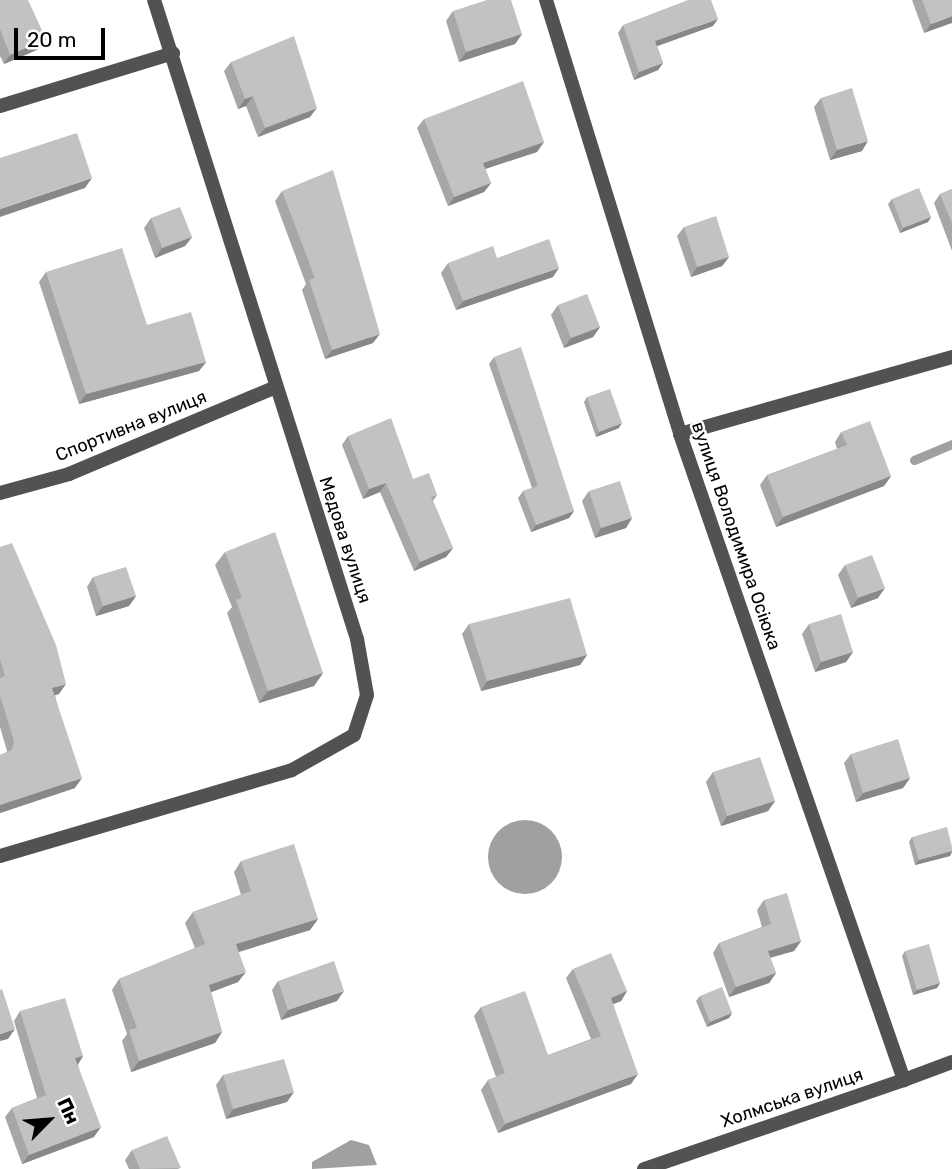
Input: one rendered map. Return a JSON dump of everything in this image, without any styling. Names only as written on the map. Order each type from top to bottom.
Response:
[{"type":"street","name":"Медова вулиця","points":[[0,856],[292,770],[354,735],[367,695],[357,639],[274,388],[173,53],[154,0]]},
{"type":"street","name":"вулиця Володимира Осіюка","points":[[545,0],[680,433],[904,1080]]},
{"type":"street","points":[[0,106],[173,53]]},
{"type":"street","points":[[680,433],[952,357]]},
{"type":"street","name":"Спортивна вулиця","points":[[0,493],[69,474],[274,388]]},
{"type":"street","name":"Холмська вулиця","points":[[644,1169],[952,1062]]},
{"type":"shaded area","points":[[525,820],[539,823],[551,831],[559,843],[562,857],[559,871],[551,883],[539,891],[525,894],[511,891],[499,883],[491,871],[488,857],[491,843],[499,831],[511,823]]},
{"type":"shaded area","points":[[351,1140],[369,1145],[377,1165],[312,1169],[312,1162]]},
{"type":"building","points":[[0,0],[28,0],[46,39],[10,55],[0,29]]},
{"type":"building","points":[[487,0],[511,0],[522,34],[466,52],[453,11]]},
{"type":"building","points":[[688,0],[711,0],[718,19],[655,41],[663,63],[639,72],[623,25]]},
{"type":"building","points":[[922,0],[952,0],[952,16],[931,24]]},
{"type":"building","points":[[294,36],[317,108],[265,128],[253,96],[245,99],[231,62]]},
{"type":"building","points":[[523,81],[544,142],[483,163],[491,183],[454,197],[424,119]]},
{"type":"building","points":[[852,88],[868,141],[837,150],[821,98]]},
{"type":"building","points":[[77,133],[92,178],[0,209],[0,158]]},
{"type":"building","points":[[333,170],[380,334],[332,350],[309,280],[315,278],[282,191]]},
{"type":"building","points":[[919,188],[931,217],[903,228],[892,199]]},
{"type":"building","points":[[952,189],[952,223],[940,194]]},
{"type":"building","points":[[180,207],[192,237],[162,248],[151,218]]},
{"type":"building","points":[[716,216],[729,257],[697,267],[684,227]]},
{"type":"building","points":[[549,239],[559,268],[463,301],[448,263],[493,246],[497,258]]},
{"type":"building","points":[[122,248],[147,325],[191,312],[206,362],[86,394],[46,272]]},
{"type":"building","points":[[587,294],[600,327],[571,338],[558,305]]},
{"type":"building","points":[[521,347],[574,511],[536,525],[523,491],[538,486],[494,357]]},
{"type":"building","points":[[610,389],[622,423],[599,432],[587,397]]},
{"type":"building","points":[[391,418],[413,479],[429,473],[437,495],[431,497],[453,548],[420,562],[386,483],[369,489],[348,436]]},
{"type":"building","points":[[870,421],[891,476],[783,517],[767,475],[847,445],[841,432]]},
{"type":"building","points":[[620,481],[632,518],[601,528],[589,491]]},
{"type":"building","points":[[275,532],[323,673],[268,691],[236,600],[242,598],[225,552]]},
{"type":"building","points":[[12,543],[56,645],[66,684],[52,688],[82,778],[0,805],[0,755],[12,750],[14,741],[0,695],[0,678],[5,676],[0,659],[0,547]]},
{"type":"building","points":[[872,555],[885,588],[858,598],[845,565]]},
{"type":"building","points":[[126,567],[136,596],[103,606],[93,577]]},
{"type":"building","points":[[570,598],[587,655],[487,681],[469,624]]},
{"type":"building","points":[[841,614],[853,652],[821,662],[809,624]]},
{"type":"building","points":[[898,739],[910,778],[863,793],[851,754]]},
{"type":"building","points":[[760,757],[775,801],[727,816],[713,772]]},
{"type":"building","points":[[947,827],[952,851],[919,860],[912,837]]},
{"type":"building","points":[[294,844],[318,919],[236,944],[246,972],[209,985],[222,1032],[139,1061],[129,1030],[137,1028],[119,979],[205,944],[193,912],[251,891],[241,861]]},
{"type":"building","points":[[787,893],[801,941],[768,951],[776,973],[736,987],[719,943],[771,924],[764,900]]},
{"type":"building","points":[[929,944],[940,983],[917,990],[905,951]]},
{"type":"building","points":[[611,953],[627,991],[611,998],[638,1074],[505,1124],[488,1080],[505,1073],[481,1007],[525,991],[548,1055],[601,1036],[573,969]]},
{"type":"building","points":[[334,961],[344,991],[288,1010],[278,981]]},
{"type":"building","points":[[722,987],[732,1013],[710,1022],[700,996]]},
{"type":"building","points":[[2,989],[15,1029],[0,1034],[0,990]]},
{"type":"building","points":[[65,998],[83,1056],[75,1058],[101,1127],[29,1155],[12,1108],[46,1095],[20,1011]]},
{"type":"building","points":[[284,1059],[294,1092],[233,1109],[223,1075]]},
{"type":"building","points":[[167,1136],[181,1168],[140,1169],[132,1150]]},
{"type":"waterway","points":[[914,460],[952,444]]}]
